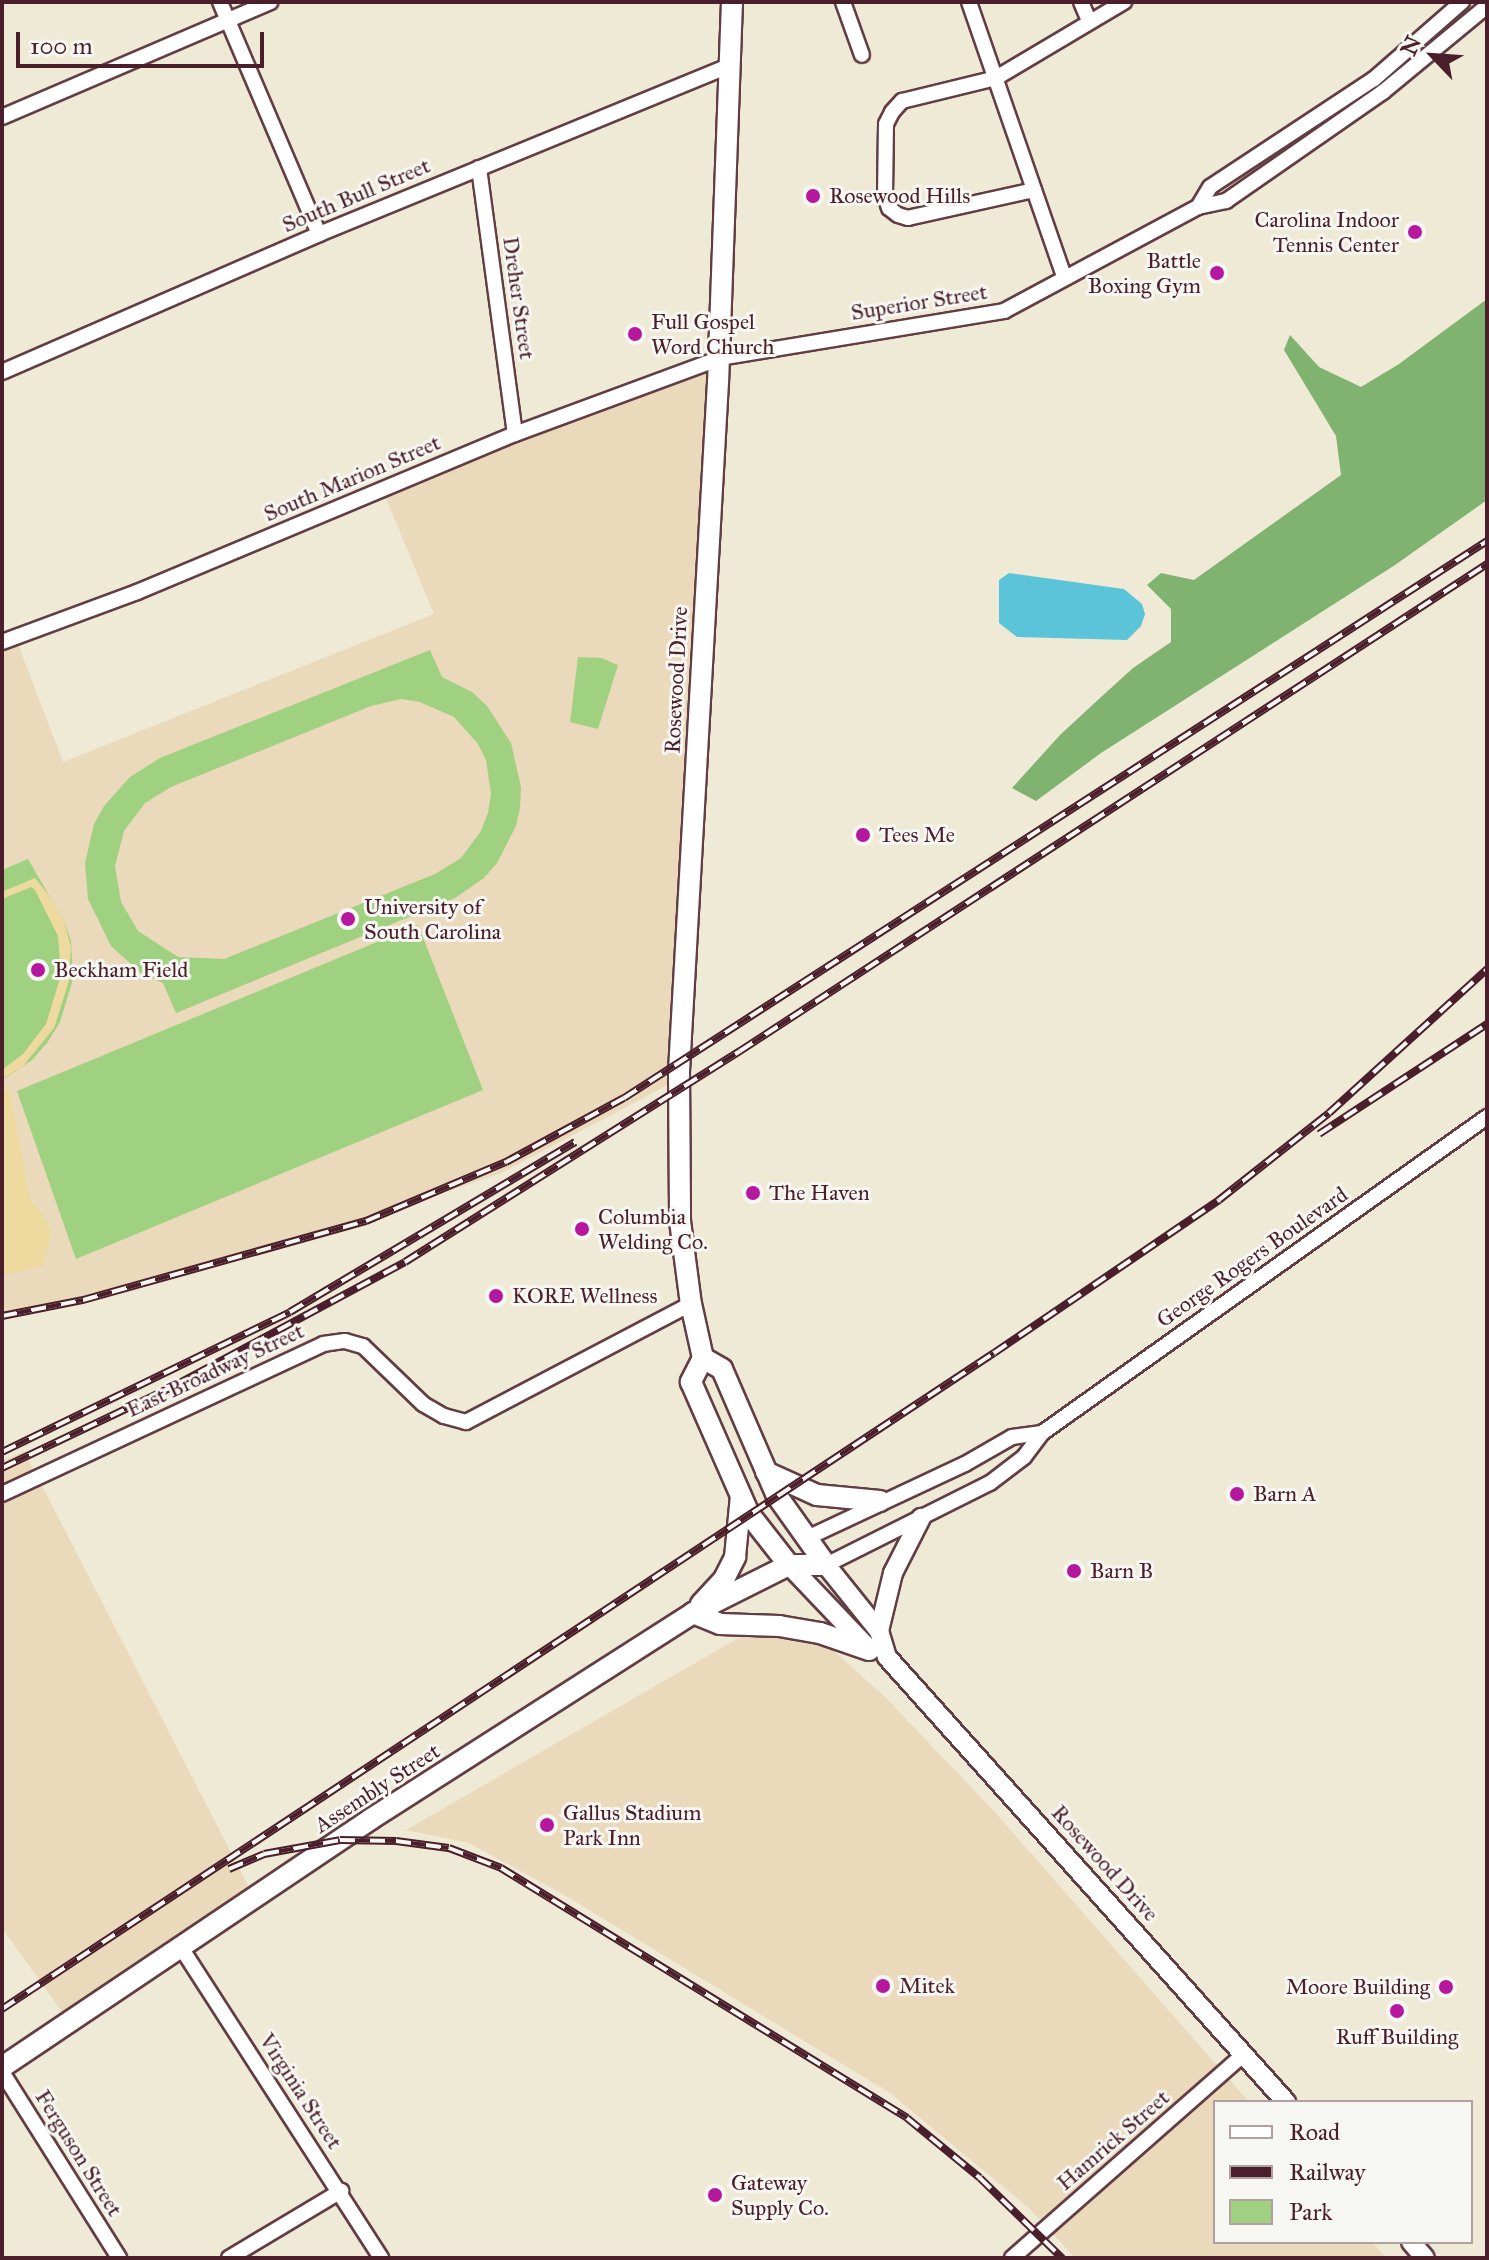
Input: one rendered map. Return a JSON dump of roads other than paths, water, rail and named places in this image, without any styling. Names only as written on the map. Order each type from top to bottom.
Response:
[{"type":"main road","name":"Rosewood Drive","points":[[732,2],[720,358],[679,1071],[680,1221],[691,1304],[703,1358],[691,1382],[749,1514],[789,1565],[878,1653],[1284,2100]]},
{"type":"main road","name":"Rosewood Drive","points":[[703,1358],[722,1369],[777,1496],[826,1565],[879,1631],[878,1653]]},
{"type":"main road","points":[[766,1472],[817,1495],[880,1501]]},
{"type":"main road","points":[[741,1495],[735,1557],[724,1579],[693,1613],[720,1624],[779,1626],[820,1633],[878,1653]]},
{"type":"main road","points":[[879,1631],[893,1573],[921,1518]]},
{"type":"main road","name":"Assembly Street","points":[[789,1565],[807,1538]]},
{"type":"main road","name":"Assembly Street","points":[[2,2070],[371,1819],[693,1613],[789,1565],[826,1565]]},
{"type":"street","points":[[220,2],[319,234]]},
{"type":"street","points":[[2,117],[270,2]]},
{"type":"street","points":[[843,2],[862,55]]},
{"type":"street","points":[[969,2],[1064,276]]},
{"type":"street","points":[[1081,2],[1089,21]]},
{"type":"street","points":[[1034,190],[908,218],[889,208],[885,196],[886,124],[902,101],[996,78],[1124,2]]},
{"type":"street","name":"Superior Street","points":[[1198,207],[1210,187],[1374,79],[1462,2]]},
{"type":"street","name":"Superior Street","points":[[720,358],[1004,311],[1064,276],[1198,207],[1226,201],[1358,109],[1487,6]]},
{"type":"street","name":"South Bull Street","points":[[2,372],[319,234],[729,66]]},
{"type":"street","name":"Dreher Street","points":[[479,168],[515,434]]},
{"type":"street","name":"South Marion Street","points":[[3,637],[137,592],[515,434],[720,358]]},
{"type":"street","name":"George Rogers Boulevard","points":[[826,1565],[990,1483],[1024,1457],[1042,1433],[1487,1117]]},
{"type":"street","name":"East Broadway Street","points":[[2,1494],[323,1344],[345,1341],[363,1346],[423,1404],[444,1416],[466,1422],[691,1304]]},
{"type":"street","name":"George Rogers Boulevard","points":[[807,1538],[880,1501],[965,1464],[1012,1437],[1042,1433]]},
{"type":"street","name":"Virginia Street","points":[[182,1949],[341,2191],[381,2258]]},
{"type":"street","name":"Hamrick Street","points":[[1012,2258],[1243,2055]]},
{"type":"street","name":"Ferguson Street","points":[[2,2070],[119,2258]]},
{"type":"street","points":[[229,2258],[341,2191]]},
{"type":"water","points":[[1009,573],[1124,589],[1142,604],[1145,614],[1141,626],[1127,640],[1017,637],[999,623],[999,580]]},
{"type":"railway","points":[[2,1316],[83,1300],[366,1221],[506,1162],[624,1098],[1487,541]]},
{"type":"railway","points":[[2,1468],[172,1387],[405,1262],[740,1051],[1487,564]]},
{"type":"railway","points":[[2,2009],[994,1353],[1219,1200],[1329,1113],[1487,969]]},
{"type":"railway","points":[[1319,1134],[1487,1024]]},
{"type":"railway","points":[[2,1452],[290,1312],[575,1142]]},
{"type":"railway","points":[[229,1869],[264,1854],[340,1840],[396,1841],[449,1848],[501,1868],[907,2118],[980,2178],[1062,2258]]},
{"type":"place","name":"Rosewood Hills","points":[[813,196]]},
{"type":"place","name":"Carolina Indoor Tennis Center","points":[[1415,232]]},
{"type":"place","name":"Battle Boxing Gym","points":[[1217,273]]},
{"type":"place","name":"Full Gospel Word Church","points":[[635,334]]},
{"type":"place","name":"Tees Me","points":[[863,835]]},
{"type":"place","name":"University of South Carolina","points":[[348,919]]},
{"type":"place","name":"Beckham Field","points":[[38,970]]},
{"type":"place","name":"The Haven","points":[[753,1193]]},
{"type":"place","name":"Columbia Welding Co.","points":[[582,1229]]},
{"type":"place","name":"KORE Wellness","points":[[496,1296]]},
{"type":"place","name":"Barn A","points":[[1237,1494]]},
{"type":"place","name":"Barn B","points":[[1074,1571]]},
{"type":"place","name":"Gallus Stadium Park Inn","points":[[547,1825]]},
{"type":"place","name":"Mitek","points":[[883,1986]]},
{"type":"place","name":"Moore Building","points":[[1446,1987]]},
{"type":"place","name":"Ruff Building","points":[[1397,2011]]},
{"type":"place","name":"Gateway Supply Co.","points":[[715,2195]]}]
